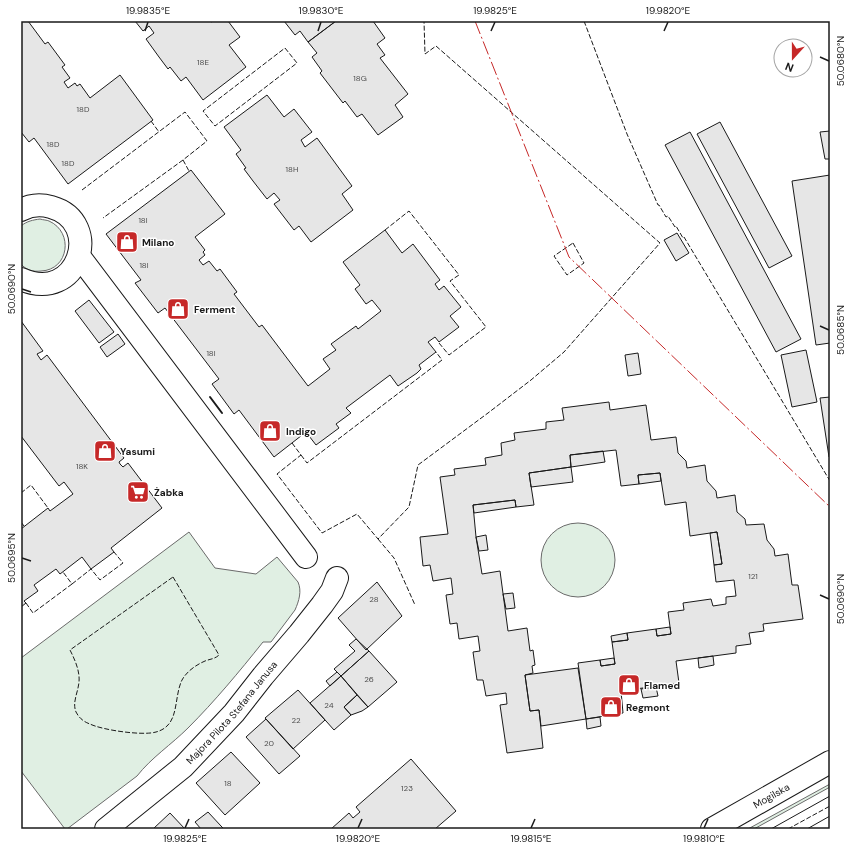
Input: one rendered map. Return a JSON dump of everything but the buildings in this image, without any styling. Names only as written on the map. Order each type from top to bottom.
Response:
[{"type":"street","points":[[21,210],[31,206],[43,205],[53,207],[67,215],[72,221],[79,235],[80,250],[75,265],[64,277],[57,281],[50,284],[35,284],[21,279]]},
{"type":"street","points":[[79,256],[306,557]]},
{"type":"street","name":"Majora Pilota Stefana Janusa","points":[[106,829],[183,767],[234,713],[322,605],[332,591],[337,578]]},
{"type":"street","name":"Mogilska","points":[[712,829],[830,762]]},
{"type":"green space","points":[[40,219],[49,221],[57,226],[65,241],[65,250],[58,264],[50,269],[35,271],[27,269],[21,264],[21,226],[32,220]]},
{"type":"green space","points":[[571,523],[585,523],[592,525],[605,533],[613,546],[615,560],[613,574],[605,587],[592,595],[585,597],[571,597],[564,595],[551,587],[543,574],[541,567],[541,553],[543,546],[551,533],[564,525]]},
{"type":"green space","points":[[189,532],[215,568],[256,574],[277,557],[298,582],[300,592],[295,610],[271,642],[263,642],[227,686],[188,728],[149,763],[137,776],[65,829],[21,771],[21,658]]},
{"type":"green space","points":[[830,784],[830,787],[754,829],[748,829]]},
{"type":"tram line","points":[[771,829],[830,796]]},
{"type":"tram line","points":[[807,829],[830,816]]},
{"type":"fence","points":[[292,443],[301,455],[277,474],[322,533],[357,514],[378,539],[409,507],[418,465],[531,380],[564,352],[660,243],[436,46],[425,54],[424,21]]},
{"type":"fence","points":[[584,21],[627,134],[658,205],[666,217],[668,216],[675,227],[676,226],[683,238],[684,237],[830,481]]},
{"type":"fence","points":[[285,48],[297,63],[215,126],[203,111],[285,48]]},
{"type":"fence","points":[[82,190],[185,112],[207,141],[103,218]]},
{"type":"fence","points":[[151,121],[159,132]]},
{"type":"fence","points":[[183,160],[189,171]]},
{"type":"fence","points":[[385,230],[409,211],[459,275],[450,281],[486,327],[449,355],[439,343]]},
{"type":"fence","points":[[573,243],[584,263],[567,275],[554,256],[573,243]]},
{"type":"fence","points":[[301,455],[307,463],[442,360],[436,352]]},
{"type":"fence","points":[[21,493],[31,485],[48,508]]},
{"type":"fence","points":[[21,522],[24,526]]},
{"type":"fence","points":[[378,539],[394,558],[415,605]]},
{"type":"fence","points":[[72,584],[91,569],[100,580],[123,563],[114,552]]},
{"type":"fence","points":[[26,603],[33,613],[72,584],[63,572]]},
{"type":"fence","points":[[173,577],[219,655],[195,666],[184,677],[178,692],[175,711],[171,722],[162,730],[150,733],[123,732],[96,726],[82,720],[75,708],[79,674],[70,650],[173,577]]},
{"type":"fence","points":[[788,829],[830,806]]},
{"type":"wall","points":[[210,397],[222,413]]},
{"type":"power","points":[[475,21],[569,257],[830,507]]},
{"type":"place","name":"Milano","points":[[127,242]]},
{"type":"place","name":"Ferment","points":[[178,309]]},
{"type":"place","name":"Indigo","points":[[270,431]]},
{"type":"place","name":"Yasumi","points":[[105,451]]},
{"type":"place","name":"Żabka","points":[[138,492]]},
{"type":"place","name":"Flamed","points":[[629,685]]},
{"type":"place","name":"Regmont","points":[[611,707]]}]
